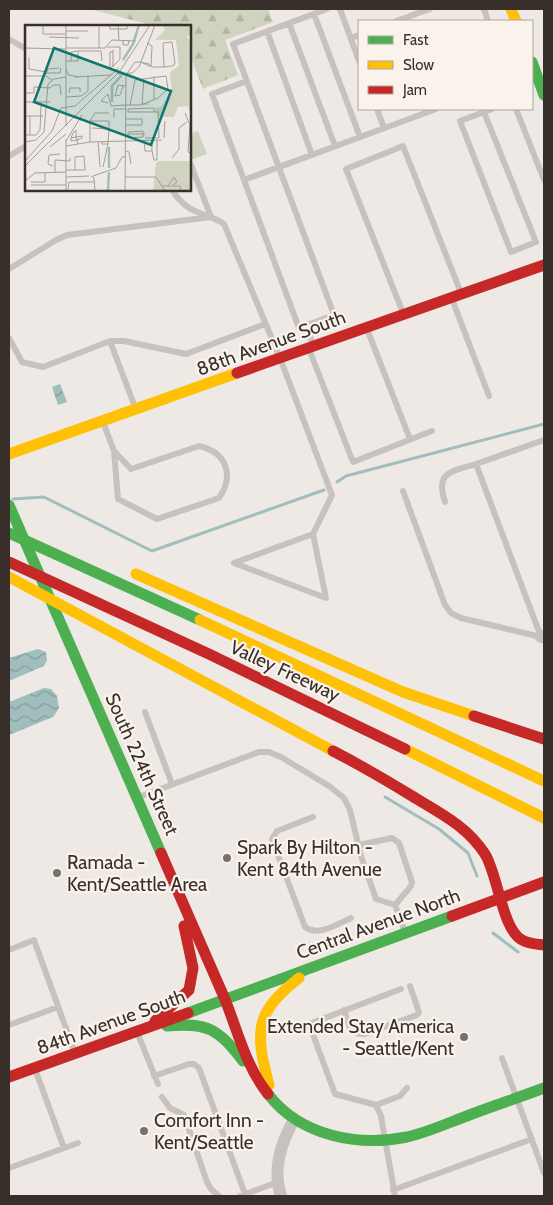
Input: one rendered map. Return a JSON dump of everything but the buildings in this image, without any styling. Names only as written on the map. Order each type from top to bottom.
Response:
[{"type":"main road","points":[[536,72],[544,94]]},
{"type":"main road","name":"88th Avenue South","points":[[9,454],[404,314],[542,268]]},
{"type":"main road","name":"South 224th Street","points":[[9,505],[137,798],[256,1078],[272,1100],[294,1119],[310,1128],[341,1139],[386,1140],[412,1136],[544,1088]]},
{"type":"main road","points":[[9,517],[35,529]]},
{"type":"main road","name":"Valley Freeway","points":[[9,533],[246,641],[544,781]]},
{"type":"main road","name":"Valley Freeway","points":[[9,562],[79,593],[357,725],[544,818]]},
{"type":"main road","points":[[128,570],[403,692],[544,739]]},
{"type":"main road","points":[[9,577],[372,772],[445,814],[467,831],[487,857],[507,920],[515,935],[531,944],[544,945]]},
{"type":"main road","name":"Central Avenue North","points":[[224,1000],[544,882]]},
{"type":"main road","points":[[149,1027],[189,990],[192,978],[193,968],[176,889]]},
{"type":"main road","points":[[272,1100],[260,1048],[259,1034],[263,1015],[279,994],[318,965]]},
{"type":"main road","name":"84th Avenue South","points":[[9,1077],[224,1000]]},
{"type":"main road","points":[[149,1027],[200,1025],[221,1037],[233,1048],[256,1078]]},
{"type":"street","points":[[281,1196],[277,1165],[284,1138],[294,1119]]},
{"type":"lane","points":[[247,81],[212,94],[298,328],[334,315],[247,81],[233,44],[327,9]]},
{"type":"lane","points":[[340,9],[358,59]]},
{"type":"lane","points":[[399,20],[430,9]]},
{"type":"lane","points":[[314,14],[360,137]]},
{"type":"lane","points":[[289,23],[335,146]]},
{"type":"lane","points":[[266,31],[312,155]]},
{"type":"lane","points":[[350,38],[358,35]]},
{"type":"lane","points":[[9,39],[25,48]]},
{"type":"lane","points":[[377,110],[384,128]]},
{"type":"lane","points":[[244,180],[433,110]]},
{"type":"lane","points":[[536,242],[484,110],[460,121],[511,252],[536,242],[544,238]]},
{"type":"lane","points":[[516,110],[544,180]]},
{"type":"lane","points":[[404,314],[346,168],[403,146],[489,396]]},
{"type":"lane","points":[[9,156],[25,147]]},
{"type":"lane","points":[[191,165],[211,217]]},
{"type":"lane","points":[[173,191],[179,200],[194,211],[224,224],[280,358],[332,495],[313,534],[326,598],[234,563],[313,534]]},
{"type":"lane","points":[[9,269],[56,240],[67,236],[211,217]]},
{"type":"lane","points":[[9,338],[22,362],[43,367],[110,341],[124,341],[186,354],[265,324]]},
{"type":"lane","points":[[306,325],[311,347],[353,462],[432,431]]},
{"type":"lane","points":[[367,328],[410,439]]},
{"type":"lane","points":[[110,341],[136,410]]},
{"type":"lane","points":[[102,421],[114,451],[118,499],[156,519],[219,498],[225,490],[227,470],[217,453],[208,448],[199,446],[131,468],[114,451]]},
{"type":"lane","points":[[445,502],[442,482],[445,476],[544,440]]},
{"type":"lane","points":[[476,464],[543,637]]},
{"type":"lane","points":[[403,491],[445,605],[451,613],[461,618],[543,637]]},
{"type":"lane","points":[[145,712],[172,784]]},
{"type":"lane","points":[[137,798],[258,752],[271,752],[329,786],[342,796],[350,810],[376,898],[395,905]]},
{"type":"lane","points":[[312,817],[277,832],[272,839],[305,927],[317,932],[351,918]]},
{"type":"lane","points":[[359,845],[392,838],[399,843],[412,882],[411,886],[395,905]]},
{"type":"lane","points":[[395,905],[405,934]]},
{"type":"lane","points":[[9,950],[34,940],[75,1054]]},
{"type":"lane","points":[[344,1010],[352,1031],[357,1034],[365,1034],[419,1012],[410,986]]},
{"type":"lane","points":[[401,989],[309,1024],[335,1094],[376,1105],[400,1096],[407,1088]]},
{"type":"lane","points":[[9,1025],[58,1007]]},
{"type":"lane","points":[[137,1031],[158,1084]]},
{"type":"lane","points":[[502,1058],[544,1173]]},
{"type":"lane","points":[[154,1076],[188,1064],[194,1064],[199,1068],[242,1195],[278,1182]]},
{"type":"lane","points":[[35,1068],[64,1148]]},
{"type":"lane","points":[[162,1096],[170,1108],[184,1115],[207,1182],[211,1189],[219,1196]]},
{"type":"lane","points":[[376,1105],[381,1116],[386,1140],[394,1193],[532,1139]]},
{"type":"lane","points":[[9,1168],[78,1143]]},
{"type":"green space","points":[[90,9],[268,9],[273,22],[225,40],[238,75],[203,89],[191,58],[191,25],[151,25]]},
{"type":"green space","points":[[198,131],[207,154],[191,160],[191,134]]},
{"type":"water","points":[[60,384],[67,402],[58,405],[52,387]]},
{"type":"water","points":[[38,649],[46,652],[47,660],[44,666],[9,681],[9,658]]},
{"type":"water","points":[[44,688],[51,689],[57,696],[59,708],[53,717],[9,735],[9,702]]},
{"type":"waterway","points":[[337,482],[346,476],[544,424]]},
{"type":"waterway","points":[[13,499],[44,497],[152,551],[324,490]]},
{"type":"waterway","points":[[385,797],[439,829],[468,853],[477,876]]},
{"type":"waterway","points":[[493,933],[518,952]]},
{"type":"traffic: fast","points":[[533,65],[544,95]]},
{"type":"traffic: fast","points":[[9,505],[161,853]]},
{"type":"traffic: fast","points":[[9,533],[200,620]]},
{"type":"traffic: fast","points":[[188,1013],[452,916]]},
{"type":"traffic: fast","points":[[167,1026],[193,1025],[211,1030],[226,1041],[243,1061]]},
{"type":"traffic: fast","points":[[268,1094],[296,1120],[313,1129],[350,1139],[388,1140],[431,1130],[544,1088]]},
{"type":"traffic: slow","points":[[511,9],[516,20]]},
{"type":"traffic: slow","points":[[9,454],[237,373]]},
{"type":"traffic: slow","points":[[136,574],[403,692],[474,716]]},
{"type":"traffic: slow","points":[[9,577],[333,751]]},
{"type":"traffic: slow","points":[[200,620],[544,781]]},
{"type":"traffic: slow","points":[[405,749],[544,818]]},
{"type":"traffic: slow","points":[[269,1085],[261,1051],[260,1037],[262,1025],[266,1013],[273,1002],[299,978]]},
{"type":"traffic: jam","points":[[237,373],[544,265]]},
{"type":"traffic: jam","points":[[9,562],[211,655],[405,749]]},
{"type":"traffic: jam","points":[[474,716],[544,739]]},
{"type":"traffic: jam","points":[[333,751],[443,814],[470,836],[478,844],[490,863],[505,913],[515,934],[522,940],[544,945]]},
{"type":"traffic: jam","points":[[161,853],[224,997],[248,1060],[268,1094]]},
{"type":"traffic: jam","points":[[452,916],[544,882]]},
{"type":"traffic: jam","points":[[155,1021],[189,990],[193,968],[184,926]]},
{"type":"traffic: jam","points":[[9,1077],[188,1013]]},
{"type":"place","name":"Spark By Hilton - Kent 84th Avenue","points":[[227,858]]},
{"type":"place","name":"Ramada - Kent/Seattle Area","points":[[57,873]]},
{"type":"place","name":"Extended Stay America - Seattle/Kent","points":[[464,1037]]},
{"type":"place","name":"Comfort Inn - Kent/Seattle","points":[[144,1131]]}]
